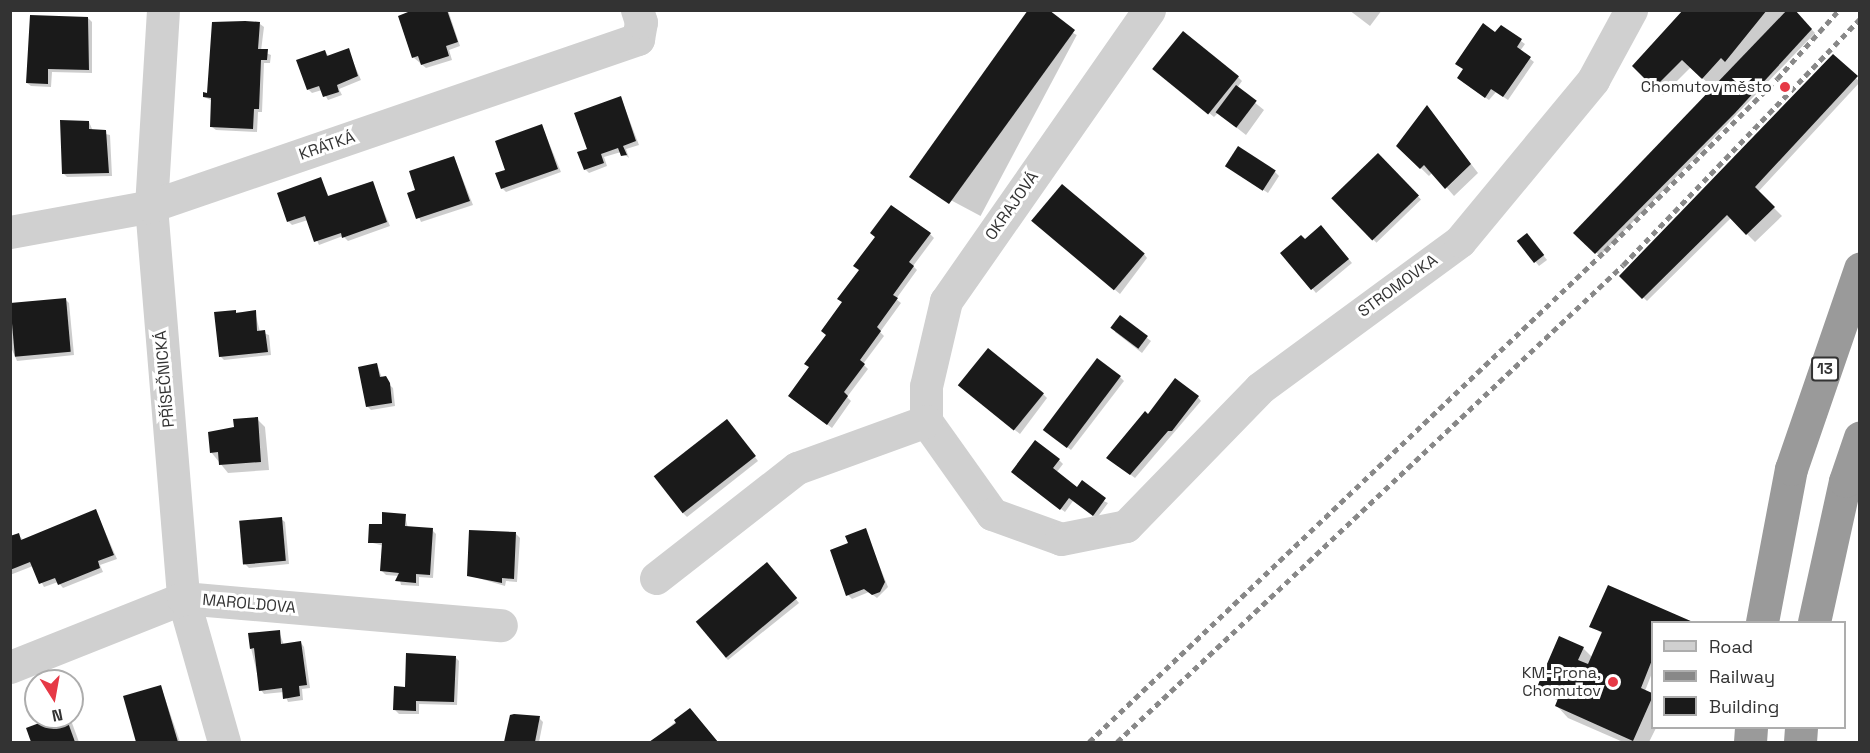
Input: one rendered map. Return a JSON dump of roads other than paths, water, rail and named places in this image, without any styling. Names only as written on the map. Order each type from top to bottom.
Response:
[{"type":"highway","name":"13","points":[[1762,621],[1791,468],[1860,269]]},
{"type":"highway","points":[[1814,621],[1845,482],[1860,437]]},
{"type":"street","name":"PŘÍSEČNICKÁ","points":[[163,10],[152,206],[183,598],[224,742]]},
{"type":"street","name":"OKRAJOVÁ","points":[[926,421],[926,386],[946,301],[1149,10]]},
{"type":"street","name":"STROMOVKA","points":[[926,421],[992,514],[1061,539],[1126,526],[1260,388],[1460,241],[1593,80],[1632,10]]},
{"type":"street","name":"KRÁTKÁ","points":[[10,232],[152,206],[638,25]]},
{"type":"street","points":[[656,578],[797,468],[926,421]]},
{"type":"street","name":"MAROLDOVA","points":[[10,668],[183,598],[501,625]]},
{"type":"railway","points":[[1089,742],[1605,251],[1777,79],[1839,10]]},
{"type":"railway","points":[[1117,742],[1623,265],[1860,19]]},
{"type":"place","name":"Chomutov město","points":[[1785,87]]},
{"type":"place","name":"KM-Prona, Chomutov","points":[[1613,682]]}]
